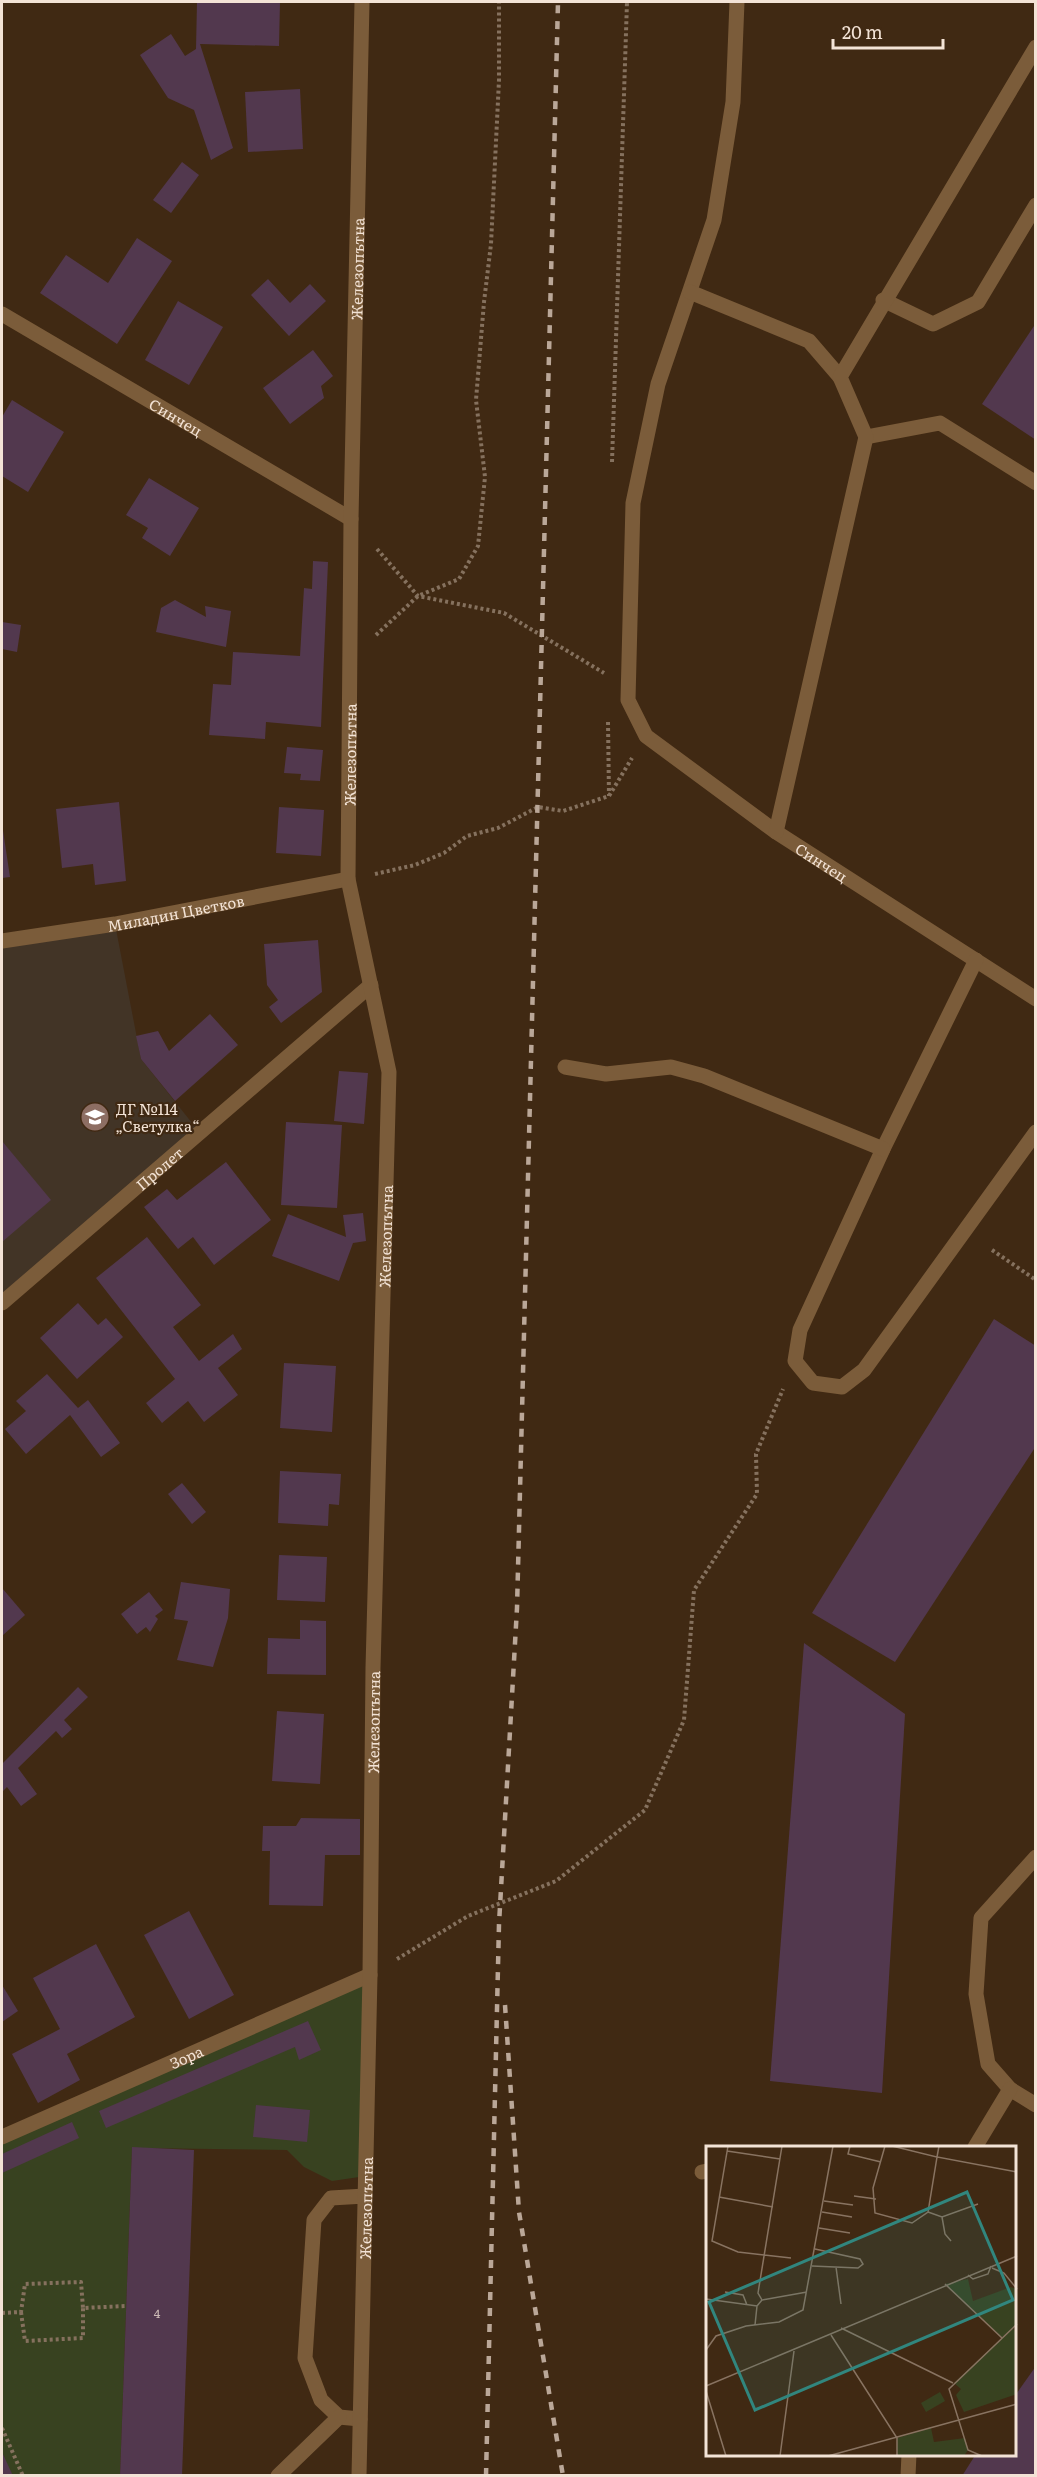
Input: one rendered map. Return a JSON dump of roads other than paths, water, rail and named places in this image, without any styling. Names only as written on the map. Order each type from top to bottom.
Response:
[{"type":"street","name":"Железопътна","points":[[358,2475],[370,1975],[373,1668],[389,1072],[348,879],[351,519],[363,2]]},
{"type":"street","points":[[737,2],[733,102],[716,209],[690,292],[809,341],[840,377],[867,437],[776,832]]},
{"type":"street","points":[[840,377],[1035,47]]},
{"type":"street","points":[[884,300],[933,324],[978,302],[1035,205]]},
{"type":"street","name":"Синчец","points":[[690,292],[658,384],[633,503],[628,700],[646,736],[776,832],[1035,999]]},
{"type":"street","name":"Синчец","points":[[2,314],[351,519]]},
{"type":"street","points":[[867,437],[940,423],[1035,483]]},
{"type":"street","name":"Миладин Цветков","points":[[2,941],[116,924],[348,879]]},
{"type":"street","points":[[976,960],[884,1149],[800,1330],[795,1361],[813,1383],[842,1387],[864,1370],[1035,1132]]},
{"type":"street","name":"Пролет","points":[[2,1303],[371,985]]},
{"type":"street","points":[[565,1067],[606,1074],[671,1067],[704,1076],[884,1149]]},
{"type":"street","points":[[1035,1857],[981,1918],[976,1994],[988,2064],[1010,2089],[1035,2105]]},
{"type":"street","name":"Зора","points":[[2,2137],[370,1975]]},
{"type":"street","points":[[976,2146],[1010,2089]]},
{"type":"street","points":[[360,2419],[339,2417],[321,2400],[305,2358],[314,2220],[331,2198],[365,2196]]},
{"type":"street","points":[[278,2475],[339,2417]]},
{"type":"street","points":[[908,2475],[909,2456]]},
{"type":"railway","points":[[486,2476],[499,1924],[517,1608],[558,2]]},
{"type":"railway","points":[[505,2005],[519,2212],[563,2476]]},
{"type":"place","name":"ДГ №114 „Светулка“","points":[[95,1117]]}]
